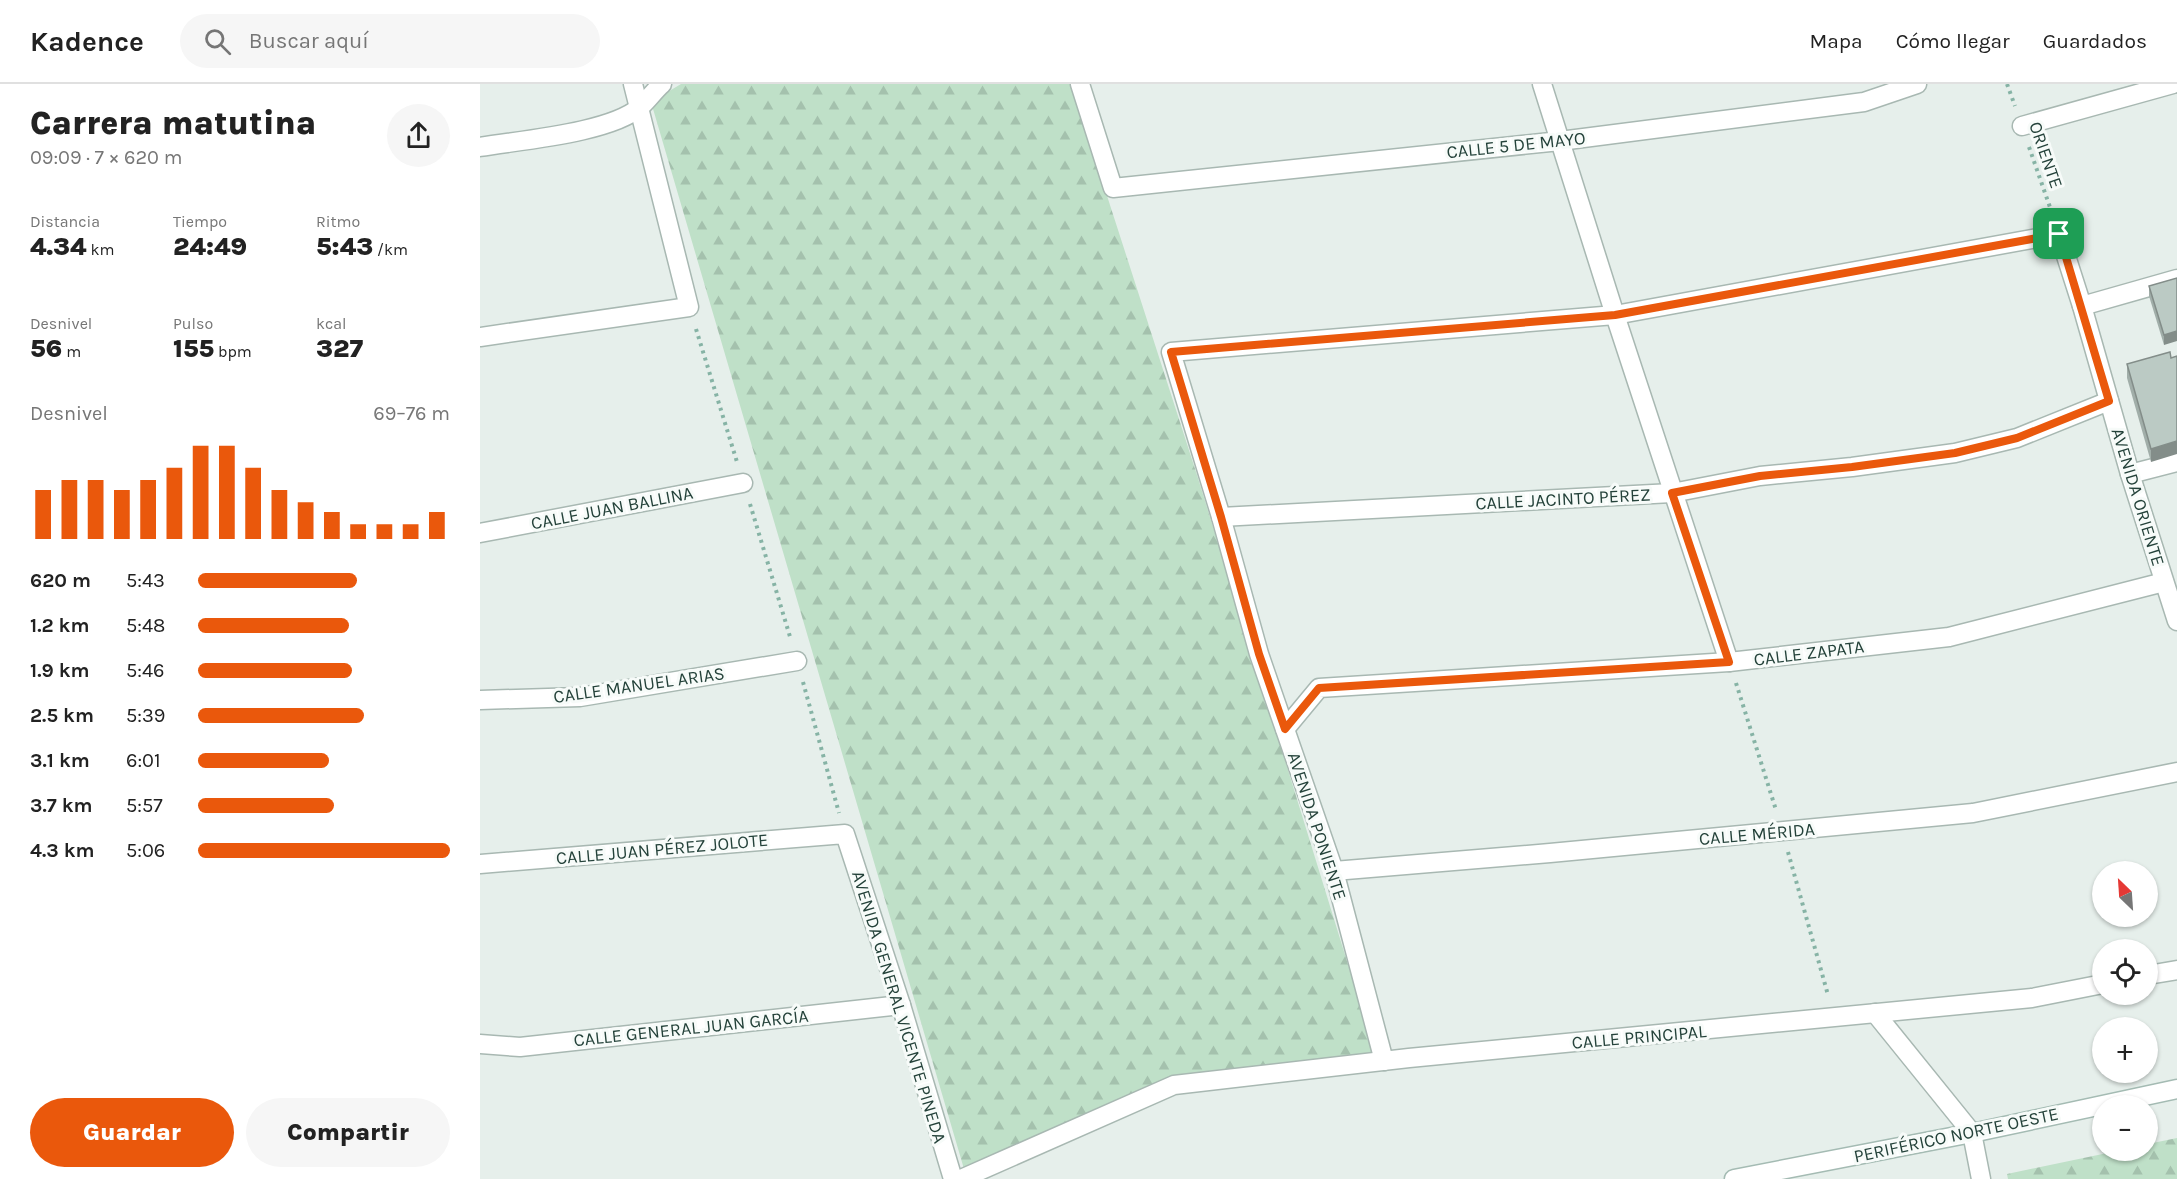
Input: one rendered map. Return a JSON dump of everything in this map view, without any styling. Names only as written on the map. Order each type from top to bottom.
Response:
[{"type":"street","points":[[480,337],[689,307],[633,84]]},
{"type":"street","points":[[480,147],[593,128],[614,122],[639,108],[662,84]]},
{"type":"street","name":"CALLE 5 DE MAYO","points":[[1080,84],[1113,188],[1560,141],[1864,102],[1917,84]]},
{"type":"street","points":[[1542,84],[1672,493],[1729,662]]},
{"type":"street","points":[[2022,126],[2173,84]]},
{"type":"street","points":[[1615,315],[2059,234]]},
{"type":"street","name":"AVENIDA ORIENTE","points":[[2059,234],[2130,474],[2177,621]]},
{"type":"street","points":[[2082,306],[2177,279]]},
{"type":"street","name":"AVENIDA PONIENTE","points":[[1384,1061],[1334,871],[1259,654],[1221,517],[1171,352],[1615,315]]},
{"type":"street","name":"CALLE JACINTO PÉREZ","points":[[1221,517],[1672,493],[1760,476],[1852,467],[1955,453],[2017,438],[2109,401]]},
{"type":"street","points":[[2130,474],[2177,462]]},
{"type":"street","name":"CALLE JUAN BALLINA","points":[[480,533],[743,483]]},
{"type":"street","name":"CALLE ZAPATA","points":[[1285,729],[1319,688],[1729,662],[1948,637],[2164,582]]},
{"type":"street","name":"CALLE MANUEL ARIAS","points":[[480,700],[580,697],[797,661]]},
{"type":"street","name":"CALLE MÉRIDA","points":[[1334,871],[1973,813],[2177,772]]},
{"type":"street","name":"CALLE JUAN PÉREZ JOLOTE","points":[[480,864],[845,834]]},
{"type":"street","name":"AVENIDA GENERAL VICENTE PINEDA","points":[[845,834],[901,1005],[953,1179]]},
{"type":"street","points":[[2158,973],[2177,970]]},
{"type":"street","name":"CALLE PRINCIPAL","points":[[961,1179],[1174,1085],[1384,1061],[2032,998],[2092,986]]},
{"type":"street","name":"CALLE GENERAL JUAN GARCÍA","points":[[480,1044],[520,1047],[901,1005]]},
{"type":"street","points":[[1875,1013],[1972,1133],[1981,1179]]},
{"type":"street","name":"PERIFÉRICO NORTE OESTE","points":[[1734,1179],[1972,1133],[2177,1089]]},
{"type":"path","name":"ORIENTE","points":[[2007,84],[2059,234]]},
{"type":"path","points":[[689,307],[743,483]]},
{"type":"green space","points":[[681,84],[1071,84],[1197,475],[1375,1052],[1186,1075],[964,1169],[651,102]]},
{"type":"green space","points":[[2177,1138],[2177,1179],[2008,1179],[2007,1174],[2092,1156],[2092,1161],[2158,1161],[2158,1142]]},
{"type":"building","points":[[2177,278],[2177,331],[2164,335],[2149,286]]},
{"type":"building","points":[[2170,352],[2171,358],[2177,356],[2177,441],[2151,449],[2127,364]]},
{"type":"route","points":[[2059,234],[2109,401],[2017,438],[1955,453],[1852,467],[1760,476],[1672,493],[1729,662],[1319,688],[1285,729],[1259,654],[1221,517],[1171,352],[1615,315],[2059,234]]}]
